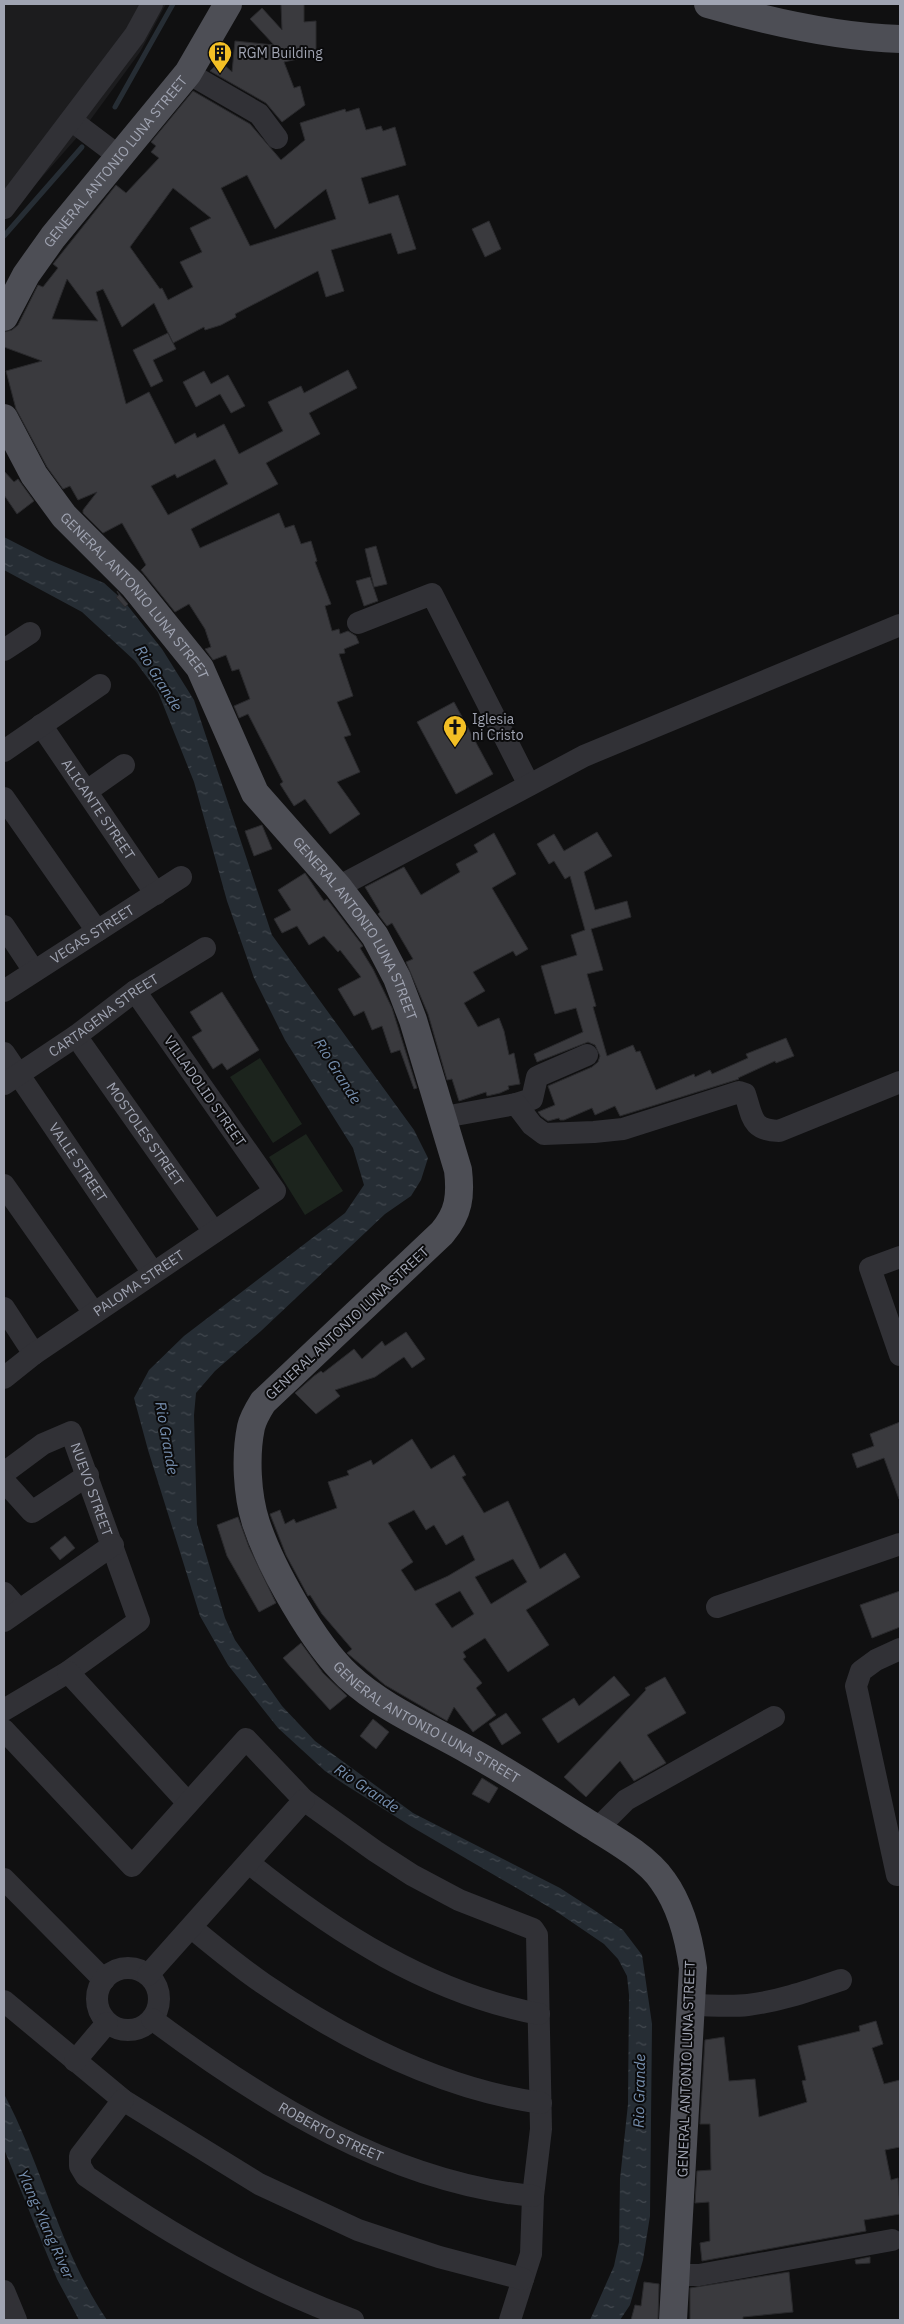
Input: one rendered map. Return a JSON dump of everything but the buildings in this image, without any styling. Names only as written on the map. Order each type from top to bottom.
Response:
[{"type":"main road","name":"GENERAL ANTONIO LUNA STREET","points":[[4,317],[26,275],[53,237],[188,73],[228,4]]},
{"type":"main road","points":[[708,4],[759,19],[879,38],[900,39]]},
{"type":"main road","points":[[759,4],[772,8],[870,23],[900,25]]},
{"type":"main road","name":"GENERAL ANTONIO LUNA STREET","points":[[4,418],[34,475],[64,516],[133,586],[196,663],[213,693],[239,762],[255,793],[338,887],[375,936],[397,978],[444,1117],[458,1170],[459,1204],[453,1220],[442,1233],[263,1402],[251,1426],[249,1465],[254,1515],[272,1562],[292,1600],[320,1641],[347,1675],[365,1690],[474,1752],[597,1829],[650,1867],[663,1880],[672,1895],[690,1946],[692,1968],[673,2320]]},
{"type":"street","points":[[4,208],[135,35],[152,4]]},
{"type":"street","points":[[188,73],[259,114],[277,138]]},
{"type":"street","points":[[71,120],[120,157]]},
{"type":"street","points":[[358,623],[432,594],[528,785]]},
{"type":"street","points":[[338,887],[584,756],[900,625]]},
{"type":"street","points":[[4,650],[30,633]]},
{"type":"street","points":[[4,751],[100,685]]},
{"type":"street","name":"ALICANTE STREET","points":[[42,725],[156,894]]},
{"type":"street","points":[[87,791],[124,765]]},
{"type":"street","points":[[4,798],[97,931]]},
{"type":"street","name":"VEGAS STREET","points":[[4,991],[181,877]]},
{"type":"street","points":[[4,926],[34,972]]},
{"type":"street","name":"CARTAGENA STREET","points":[[11,1079],[76,1036],[135,991],[205,948]]},
{"type":"street","name":"VILLADOLID STREET","points":[[135,991],[275,1191]]},
{"type":"street","name":"MOSTOLES STREET","points":[[76,1036],[214,1232]]},
{"type":"street","name":"VALLE STREET","points":[[4,1053],[11,1079],[153,1273]]},
{"type":"street","points":[[444,1117],[532,1100],[537,1077],[587,1055]]},
{"type":"street","points":[[516,1104],[532,1124],[544,1134],[594,1132],[622,1129],[739,1092],[745,1094],[755,1122],[764,1130],[780,1131],[900,1082]]},
{"type":"street","points":[[4,1184],[94,1313]]},
{"type":"street","name":"PALOMA STREET","points":[[4,1378],[34,1354],[275,1191]]},
{"type":"street","points":[[900,1257],[870,1268],[900,1356]]},
{"type":"street","points":[[4,1308],[34,1354]]},
{"type":"street","name":"NUEVO STREET","points":[[4,1473],[43,1444],[71,1432],[88,1474],[139,1621],[68,1672]]},
{"type":"street","points":[[4,1481],[32,1512],[88,1474]]},
{"type":"street","points":[[717,1607],[900,1544]]},
{"type":"street","points":[[4,1593],[11,1615],[113,1545]]},
{"type":"street","points":[[900,1648],[876,1660],[861,1671],[856,1686],[897,1875],[900,1874]]},
{"type":"street","points":[[4,1710],[68,1672],[188,1803]]},
{"type":"street","points":[[597,1829],[626,1800],[774,1717]]},
{"type":"street","points":[[4,1730],[132,1866],[246,1739],[304,1800],[352,1836],[412,1875],[459,1900],[533,1929],[537,1935],[541,2129],[533,2196],[532,2254],[522,2279],[510,2320]]},
{"type":"street","points":[[148,1975],[192,1928],[304,1800]]},
{"type":"street","points":[[249,1863],[321,1919],[378,1954],[502,2007],[539,2014]]},
{"type":"street","points":[[4,1879],[104,1980]]},
{"type":"street","points":[[192,1928],[262,1983],[320,2020],[369,2046],[467,2087],[512,2099],[540,2103]]},
{"type":"street","points":[[128,1968],[148,1975],[159,1993],[158,2006],[152,2019],[134,2030],[119,2029],[106,2023],[96,2005],[97,1991],[104,1980],[115,1971],[128,1968]]},
{"type":"street","points":[[690,2005],[747,2005],[764,2003],[787,1998],[841,1980]]},
{"type":"street","points":[[4,2001],[123,2100],[259,2184],[358,2230],[438,2257],[522,2279]]},
{"type":"street","name":"ROBERTO STREET","points":[[152,2019],[238,2080],[329,2132],[400,2164],[497,2193],[533,2196]]},
{"type":"street","points":[[75,2061],[106,2023]]},
{"type":"street","points":[[123,2100],[80,2156],[80,2166],[86,2176],[147,2219],[198,2250],[309,2304],[353,2320]]},
{"type":"street","points":[[676,2275],[699,2275],[892,2240]]},
{"type":"street","points":[[4,2291],[16,2320]]},
{"type":"shaded area","points":[[4,4],[166,4],[140,52],[80,134],[4,220]]},
{"type":"shaded area","points":[[260,1058],[302,1124],[273,1143],[230,1077]]},
{"type":"shaded area","points":[[306,1134],[343,1191],[305,1215],[269,1157]]},
{"type":"water","name":"Rio Grande","points":[[4,537],[47,559],[104,583],[124,601],[162,649],[194,700],[272,935],[414,1130],[428,1158],[421,1180],[411,1196],[385,1214],[261,1331],[215,1371],[196,1393],[194,1415],[197,1524],[225,1618],[235,1640],[282,1706],[315,1741],[413,1813],[560,1888],[594,1910],[623,1930],[642,1955],[652,2024],[650,2216],[643,2260],[630,2305],[620,2320],[590,2320],[614,2266],[619,2242],[620,2179],[628,2104],[629,1995],[627,1976],[618,1959],[604,1944],[554,1910],[412,1827],[325,1771],[278,1728],[228,1665],[200,1616],[148,1450],[134,1398],[149,1370],[184,1336],[345,1213],[364,1185],[353,1148],[285,1040],[254,978],[227,901],[194,782],[158,692],[135,661],[82,612],[4,570]]},
{"type":"water","name":"Ylang-Ylang River","points":[[4,2094],[30,2150],[77,2266],[107,2320],[79,2320],[57,2279],[4,2149]]},
{"type":"waterway","points":[[115,107],[173,4]]},
{"type":"waterway","points":[[4,236],[82,147]]},
{"type":"place","name":"RGM Building","points":[[220,74]]},
{"type":"place","name":"Iglesia ni Cristo","points":[[455,748]]}]
